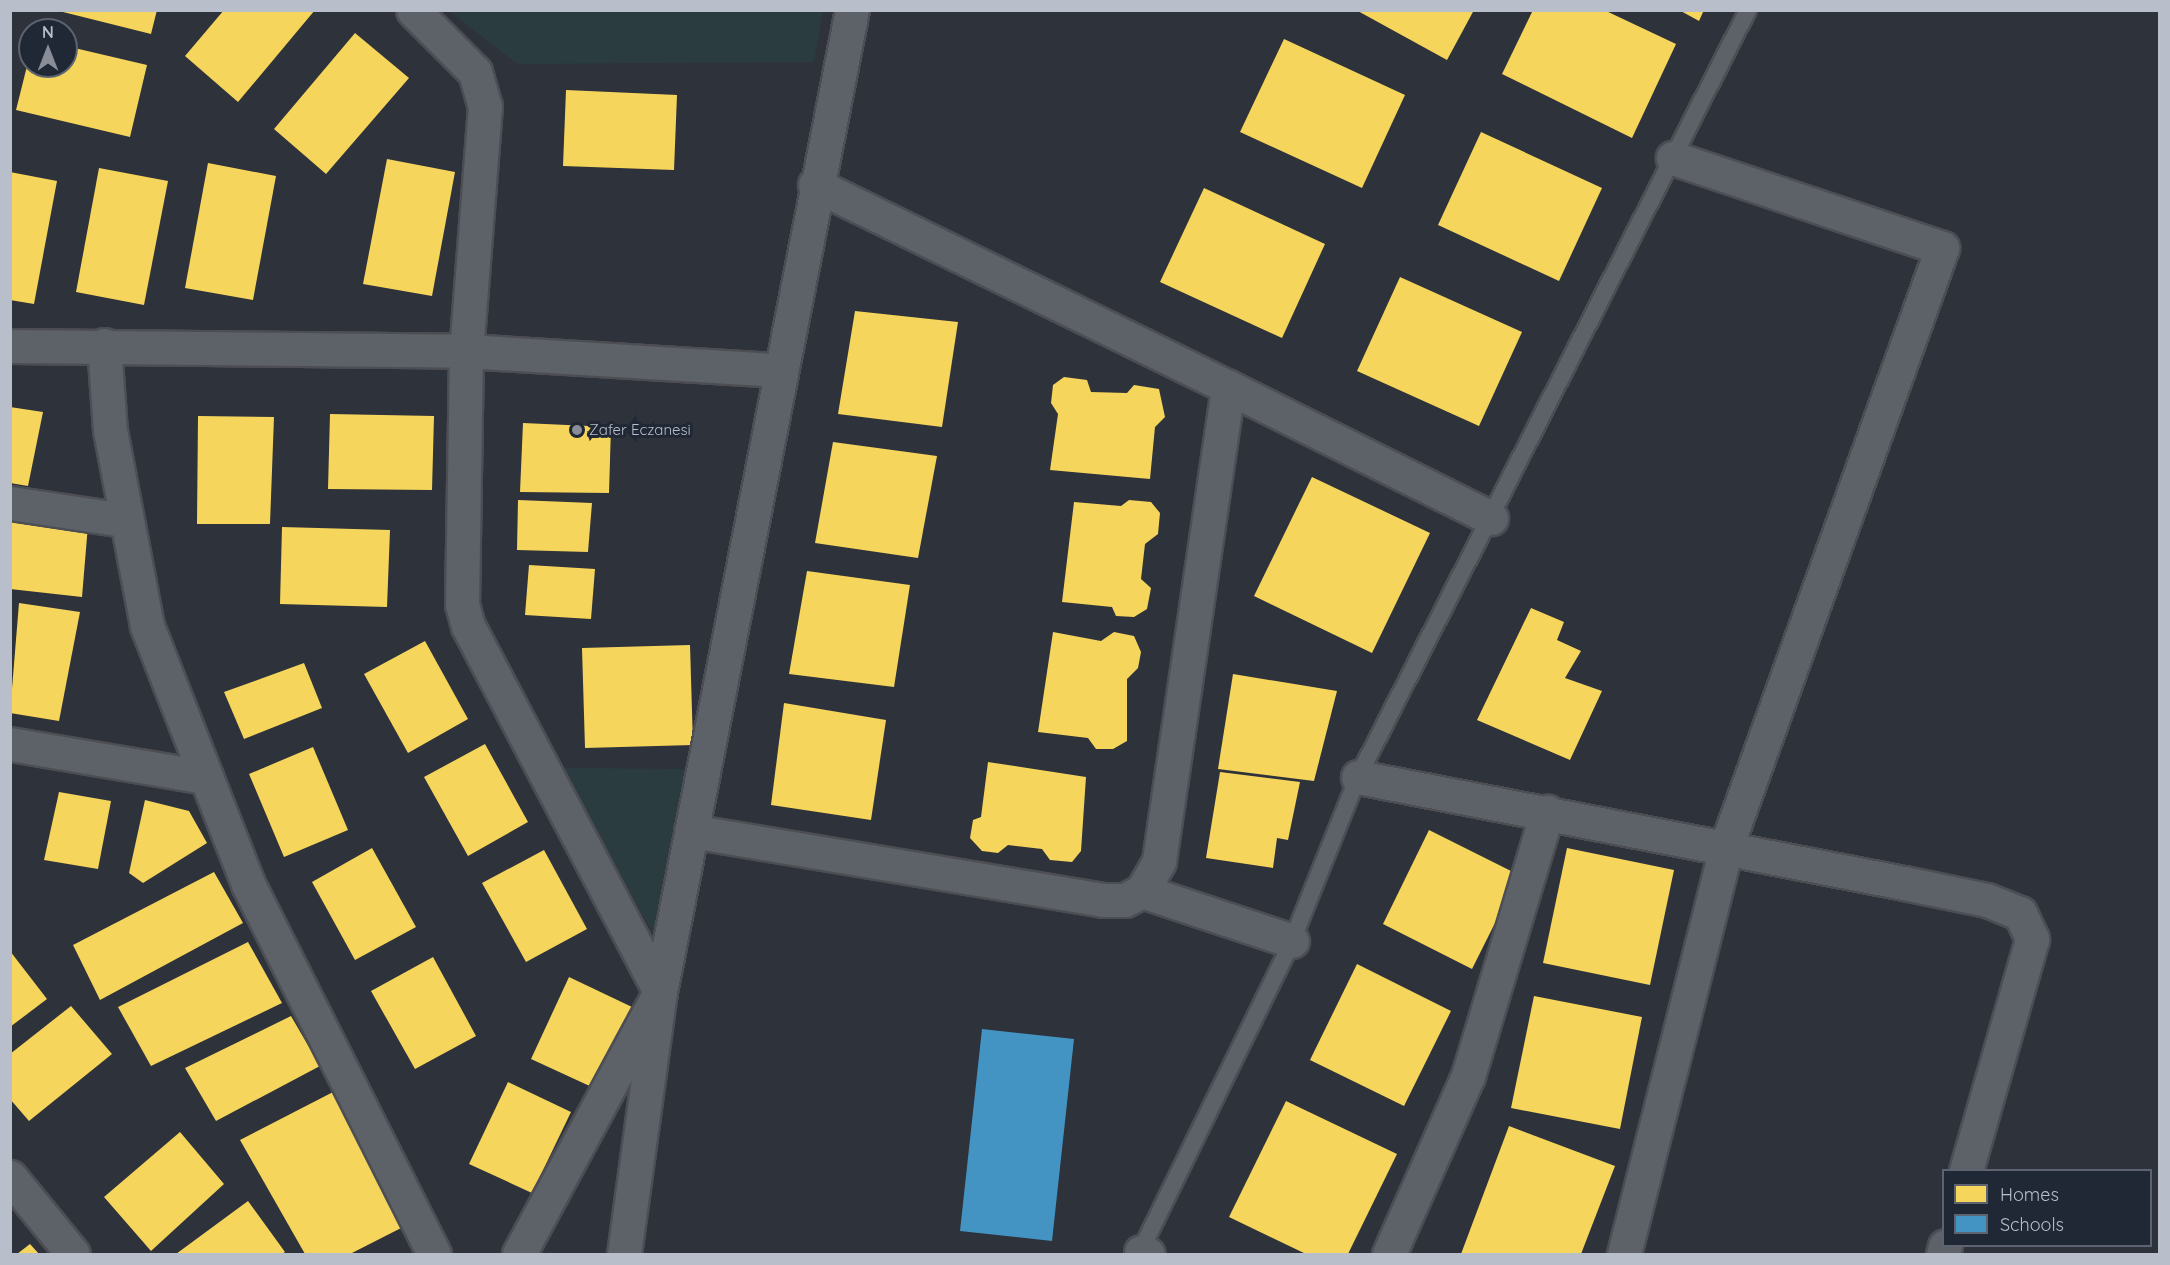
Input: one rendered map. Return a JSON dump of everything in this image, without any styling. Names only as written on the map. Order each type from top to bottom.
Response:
[{"type":"street","points":[[413,10],[475,72],[485,106],[466,351],[460,580],[468,626],[660,992]]},
{"type":"street","points":[[624,1254],[660,992],[778,370],[852,10]]},
{"type":"street","points":[[1623,1254],[1726,847],[1942,248],[1673,158]]},
{"type":"street","points":[[815,185],[1491,518]]},
{"type":"street","points":[[104,345],[124,520],[147,626],[249,884],[434,1254]]},
{"type":"street","points":[[10,346],[104,345],[466,351],[778,370]]},
{"type":"street","points":[[691,831],[1103,900],[1125,900],[1142,891],[1159,861],[1228,387]]},
{"type":"street","points":[[10,503],[124,520]]},
{"type":"street","points":[[10,744],[206,777]]},
{"type":"street","points":[[1358,777],[1726,847],[1987,900],[2019,913],[2032,939],[1966,1169]]},
{"type":"street","points":[[1389,1254],[1468,1076],[1547,812]]},
{"type":"street","points":[[1142,891],[1292,941]]},
{"type":"street","points":[[519,1254],[660,992]]},
{"type":"street","points":[[10,1178],[73,1254]]},
{"type":"lane","points":[[1143,1254],[1292,941],[1358,777],[1748,10]]},
{"type":"shaded area","points":[[449,11],[823,11],[814,62],[517,64]]},
{"type":"shaded area","points":[[560,768],[696,769],[660,946]]},
{"type":"building: Homes","points":[[55,10],[157,10],[151,34]]},
{"type":"building: Homes","points":[[224,10],[315,10],[238,102],[185,56]]},
{"type":"building: Homes","points":[[1356,10],[1474,10],[1447,60]]},
{"type":"building: Homes","points":[[1533,10],[1604,10],[1676,44],[1632,138],[1502,74]]},
{"type":"building: Homes","points":[[1679,10],[1704,10],[1699,21]]},
{"type":"building: Homes","points":[[355,33],[409,78],[326,174],[274,129]]},
{"type":"building: Homes","points":[[1284,39],[1405,95],[1362,188],[1240,132]]},
{"type":"building: Homes","points":[[78,49],[147,65],[130,137],[16,110],[24,78],[78,78]]},
{"type":"building: Homes","points":[[566,90],[677,95],[674,170],[563,166]]},
{"type":"building: Homes","points":[[1481,132],[1602,188],[1559,281],[1438,225]]},
{"type":"building: Homes","points":[[387,159],[455,172],[432,296],[363,284]]},
{"type":"building: Homes","points":[[208,163],[276,176],[253,300],[185,288]]},
{"type":"building: Homes","points":[[99,168],[168,181],[144,305],[76,292]]},
{"type":"building: Homes","points":[[10,172],[57,181],[34,304],[10,300]]},
{"type":"building: Homes","points":[[1204,188],[1325,244],[1282,338],[1160,282]]},
{"type":"building: Homes","points":[[1400,277],[1522,332],[1479,426],[1357,371]]},
{"type":"building: Homes","points":[[855,311],[958,322],[942,427],[838,414]]},
{"type":"building: Homes","points":[[1064,377],[1087,380],[1091,392],[1127,393],[1134,385],[1159,389],[1165,417],[1155,427],[1150,479],[1050,470],[1058,414],[1051,403],[1053,385]]},
{"type":"building: Homes","points":[[10,407],[43,412],[28,486],[10,483]]},
{"type":"building: Homes","points":[[330,414],[434,416],[432,490],[328,489]]},
{"type":"building: Homes","points":[[198,416],[274,417],[270,524],[197,524]]},
{"type":"building: Homes","points":[[523,423],[611,427],[609,493],[520,492]]},
{"type":"building: Homes","points":[[833,442],[937,456],[918,558],[815,543]]},
{"type":"building: Homes","points":[[1312,477],[1430,533],[1372,653],[1254,596]]},
{"type":"building: Homes","points":[[518,500],[592,503],[588,552],[517,550]]},
{"type":"building: Homes","points":[[1129,500],[1151,502],[1160,513],[1158,534],[1145,544],[1141,579],[1151,588],[1147,609],[1134,617],[1116,616],[1112,607],[1062,602],[1074,502],[1121,506]]},
{"type":"building: Homes","points":[[10,515],[88,525],[82,597],[10,589]]},
{"type":"building: Homes","points":[[282,527],[390,530],[387,607],[280,604]]},
{"type":"building: Homes","points":[[529,565],[595,569],[591,619],[525,615]]},
{"type":"building: Homes","points":[[807,571],[910,585],[894,687],[789,674]]},
{"type":"building: Homes","points":[[19,603],[80,612],[59,721],[10,713]]},
{"type":"building: Homes","points":[[1531,608],[1564,622],[1557,640],[1581,651],[1565,678],[1602,691],[1570,760],[1477,720]]},
{"type":"building: Homes","points":[[1053,632],[1101,641],[1114,632],[1134,636],[1141,652],[1138,668],[1127,679],[1127,741],[1113,749],[1096,749],[1088,738],[1038,732]]},
{"type":"building: Homes","points":[[425,641],[468,719],[408,753],[364,674]]},
{"type":"building: Homes","points":[[690,645],[693,745],[585,748],[582,648]]},
{"type":"building: Homes","points":[[304,663],[322,708],[244,739],[224,692]]},
{"type":"building: Homes","points":[[1233,674],[1337,691],[1314,781],[1218,769]]},
{"type":"building: Homes","points":[[784,703],[886,720],[871,820],[771,805]]},
{"type":"building: Homes","points":[[485,744],[528,822],[468,856],[424,777]]},
{"type":"building: Homes","points":[[313,747],[348,830],[284,857],[249,774]]},
{"type":"building: Homes","points":[[988,762],[1086,777],[1081,851],[1072,862],[1050,860],[1042,849],[1008,845],[998,853],[982,851],[970,838],[973,820],[981,817]]},
{"type":"building: Homes","points":[[1220,772],[1300,782],[1288,840],[1277,838],[1273,868],[1206,858]]},
{"type":"building: Homes","points":[[59,792],[111,801],[98,869],[44,860]]},
{"type":"building: Homes","points":[[145,800],[189,811],[207,843],[143,883],[129,873]]},
{"type":"building: Homes","points":[[1429,830],[1519,875],[1472,969],[1383,924]]},
{"type":"building: Homes","points":[[372,848],[416,927],[355,960],[312,882]]},
{"type":"building: Homes","points":[[1567,848],[1674,870],[1650,985],[1543,963]]},
{"type":"building: Homes","points":[[544,850],[587,929],[526,962],[482,883]]},
{"type":"building: Homes","points":[[214,872],[243,923],[100,1000],[73,945]]},
{"type":"building: Homes","points":[[248,942],[282,1003],[151,1066],[118,1007]]},
{"type":"building: Homes","points":[[10,951],[47,999],[10,1027]]},
{"type":"building: Homes","points":[[433,957],[476,1036],[415,1069],[371,991]]},
{"type":"building: Homes","points":[[1357,964],[1451,1011],[1404,1106],[1310,1060]]},
{"type":"building: Homes","points":[[569,977],[632,1007],[594,1088],[531,1059]]},
{"type":"building: Homes","points":[[1534,996],[1642,1017],[1620,1129],[1511,1108]]},
{"type":"building: Homes","points":[[71,1006],[112,1054],[29,1121],[10,1099],[10,1054]]},
{"type":"building: Homes","points":[[291,1016],[320,1066],[216,1121],[185,1068]]},
{"type":"building: Homes","points":[[508,1082],[571,1112],[532,1193],[469,1164]]},
{"type":"building: Homes","points":[[335,1091],[407,1225],[350,1254],[305,1254],[240,1140]]},
{"type":"building: Homes","points":[[1286,1101],[1397,1154],[1348,1254],[1306,1254],[1229,1217]]},
{"type":"building: Homes","points":[[1509,1126],[1615,1166],[1581,1254],[1461,1254]]},
{"type":"building: Homes","points":[[180,1132],[224,1184],[151,1251],[104,1197]]},
{"type":"building: Homes","points":[[248,1201],[285,1252],[282,1254],[176,1254]]},
{"type":"building: Homes","points":[[30,1244],[39,1254],[17,1254]]},
{"type":"building: Schools","points":[[982,1029],[1074,1039],[1052,1241],[960,1231]]},
{"type":"place","name":"Zafer Eczanesi","points":[[577,430]]}]
